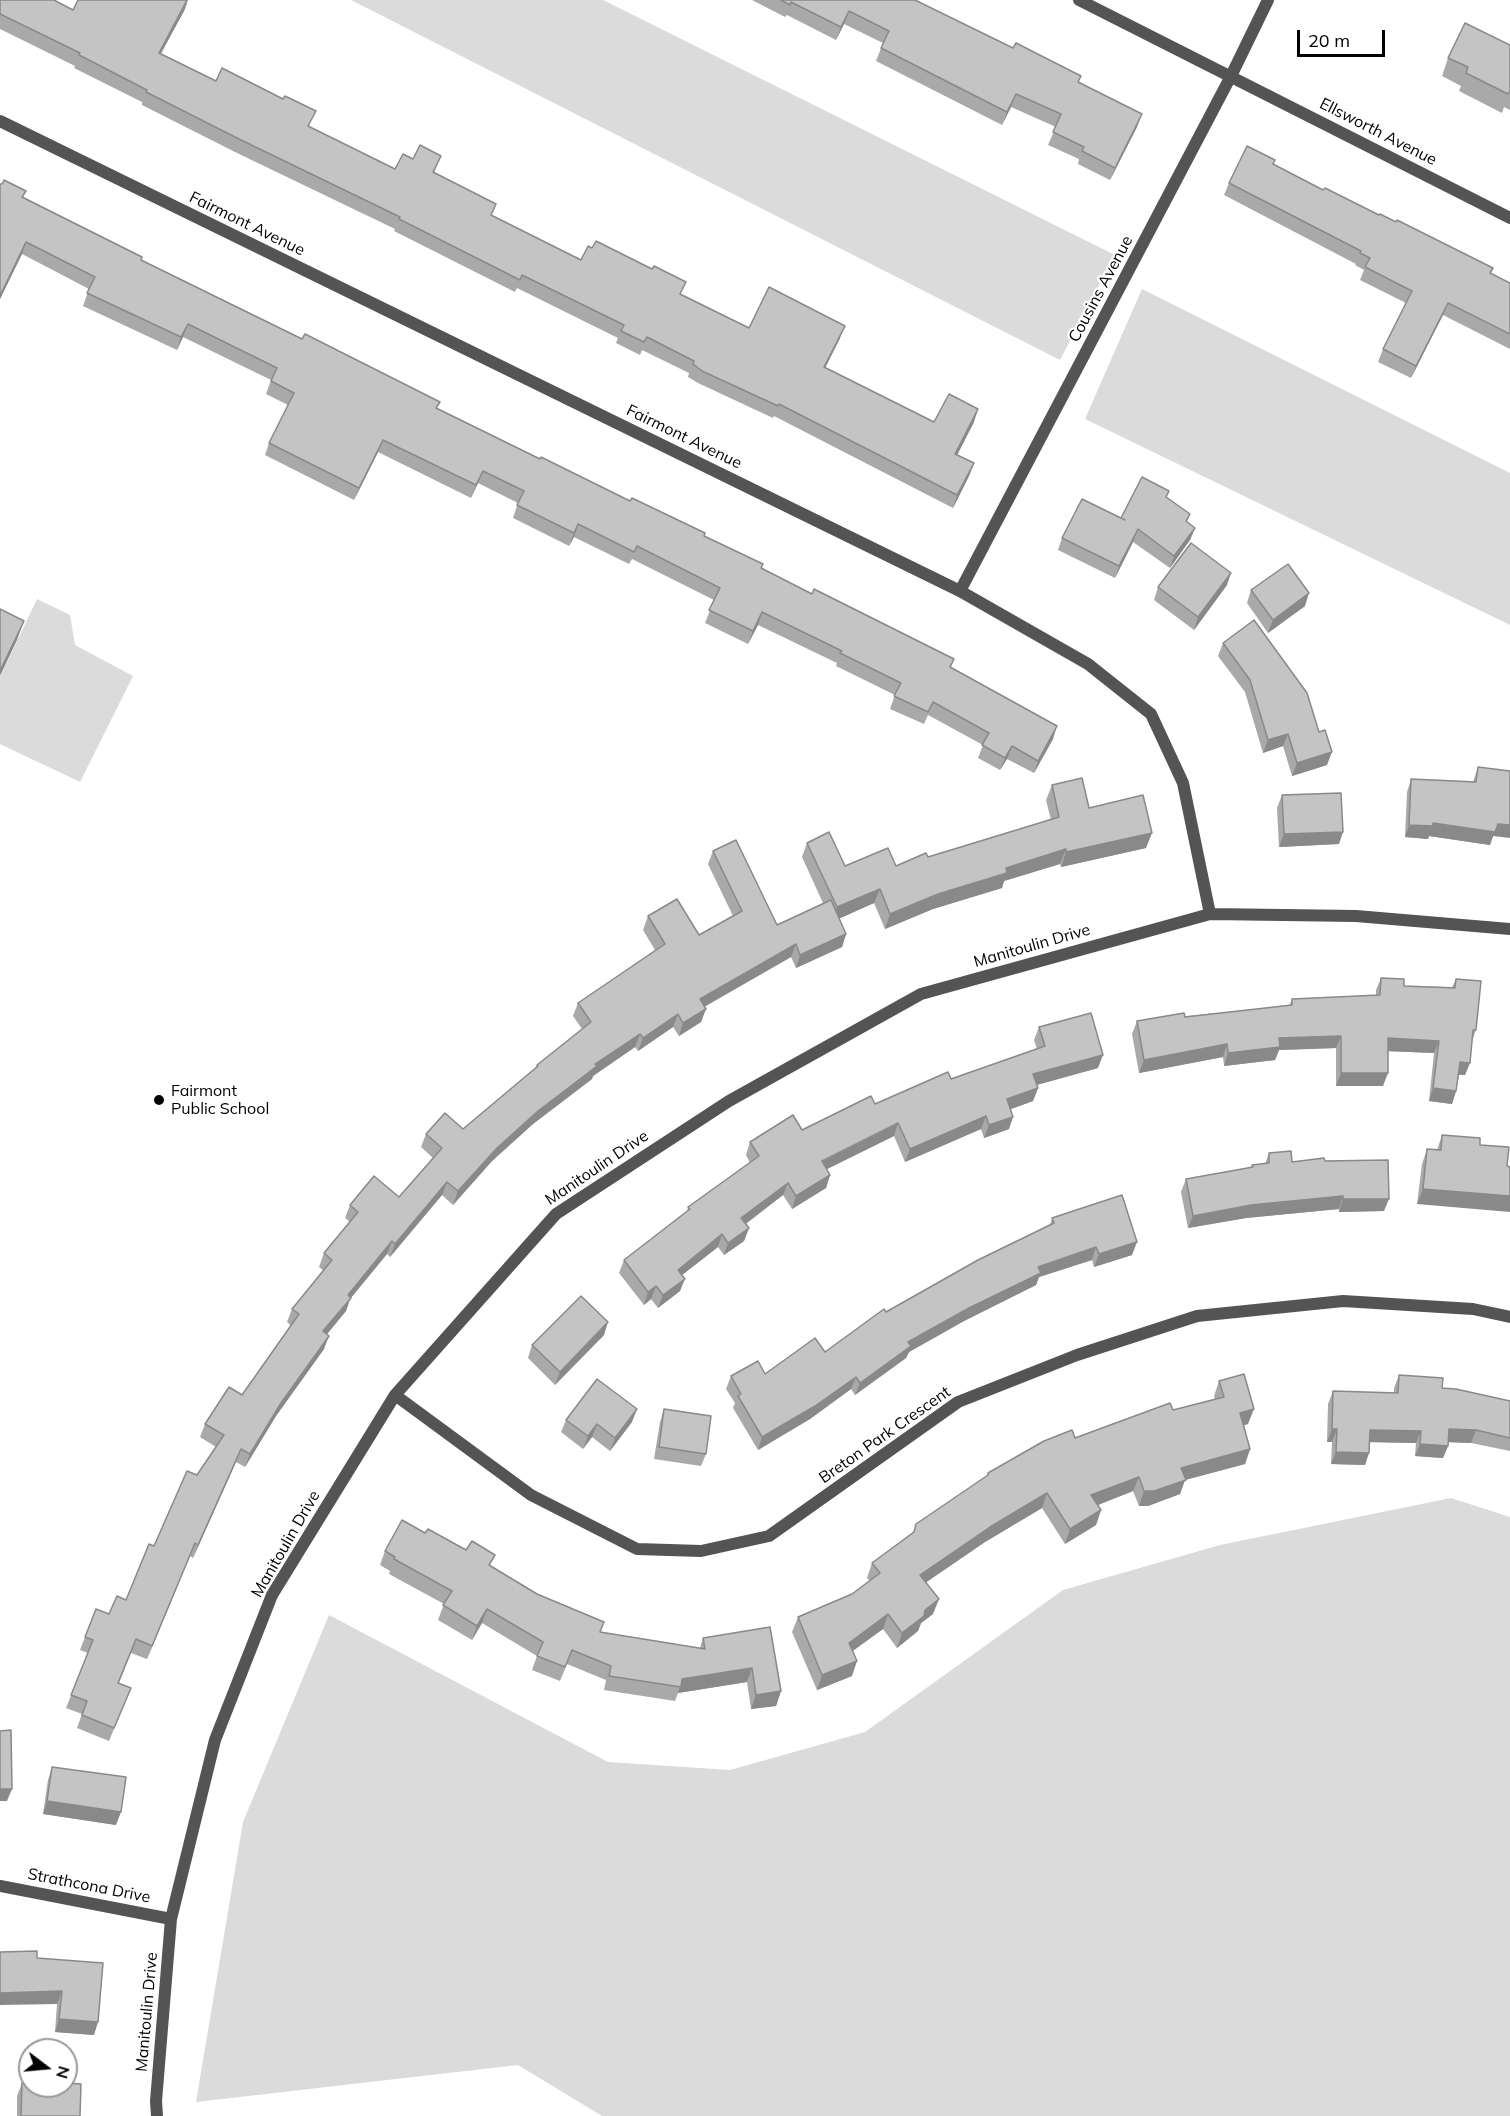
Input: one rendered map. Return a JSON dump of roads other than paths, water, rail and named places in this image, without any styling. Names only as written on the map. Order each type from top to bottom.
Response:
[{"type":"street","name":"Ellsworth Avenue","points":[[1079,0],[1510,218]]},
{"type":"street","name":"Cousins Avenue","points":[[960,591],[1231,76],[1268,0]]},
{"type":"street","name":"Fairmont Avenue","points":[[0,121],[960,591],[1088,664],[1151,714],[1183,783],[1209,914]]},
{"type":"street","name":"Manitoulin Drive","points":[[157,2116],[156,2101],[171,1919],[214,1740],[272,1595],[394,1395],[556,1214],[729,1101],[921,994],[1209,914],[1356,916],[1510,929]]},
{"type":"street","name":"Breton Park Crescent","points":[[394,1395],[531,1495],[637,1549],[701,1551],[769,1536],[958,1402],[1077,1355],[1197,1316],[1343,1301],[1473,1309],[1510,1317]]},
{"type":"street","name":"Strathcona Drive","points":[[0,1886],[171,1919]]},
{"type":"place","name":"Fairmont Public School","points":[[159,1100]]}]
